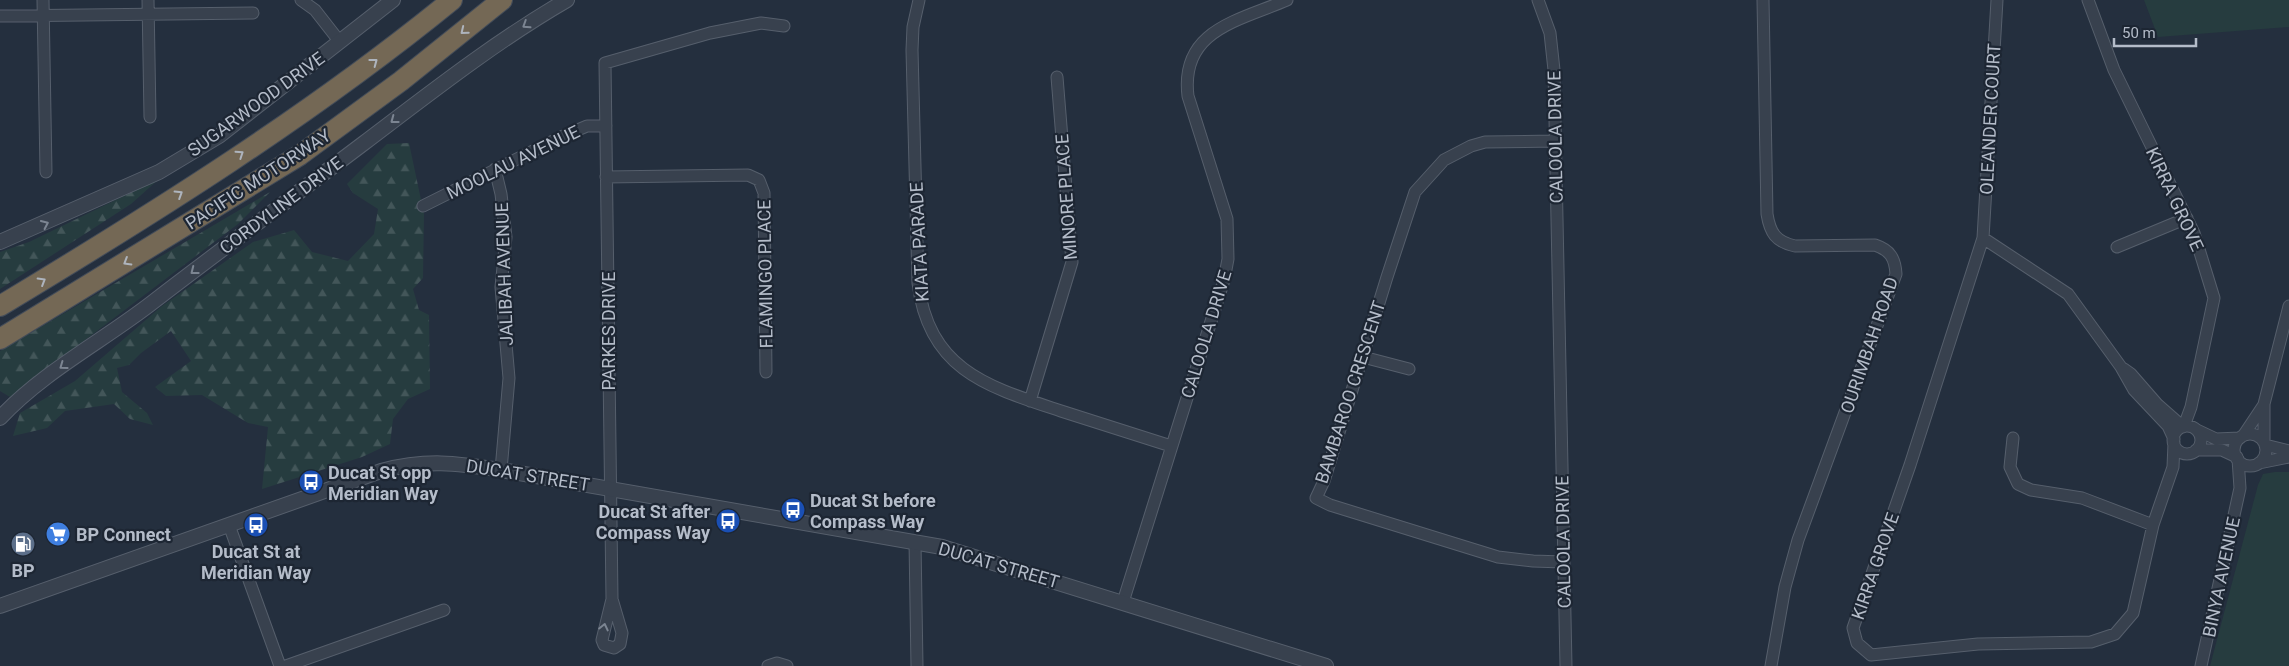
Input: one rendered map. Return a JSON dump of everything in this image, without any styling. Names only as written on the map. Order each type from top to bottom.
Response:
[{"type":"highway","name":"PACIFIC MOTORWAY","points":[[0,306],[192,186],[332,93],[452,0]]},
{"type":"highway","name":"PACIFIC MOTORWAY","points":[[0,340],[300,155],[401,81],[502,0]]},
{"type":"street","points":[[43,0],[46,172]]},
{"type":"street","points":[[148,0],[150,117]]},
{"type":"street","points":[[302,0],[315,10],[340,42]]},
{"type":"street","name":"SUGARWOOD DRIVE","points":[[0,242],[159,172],[219,136],[393,0]]},
{"type":"street","name":"CORDYLINE DRIVE","points":[[0,418],[40,382],[147,308],[288,198],[425,97],[500,42],[568,0]]},
{"type":"street","name":"KIATA PARADE","points":[[919,0],[913,28],[912,50],[920,299],[936,338],[962,367],[994,388],[1171,446]]},
{"type":"street","name":"CALOOLA DRIVE","points":[[1123,602],[1224,280],[1228,259],[1226,219],[1188,96],[1187,82],[1191,57],[1204,40],[1219,29],[1287,0]]},
{"type":"street","name":"CALOOLA DRIVE","points":[[1538,0],[1547,22],[1553,54],[1562,562],[1566,666]]},
{"type":"street","name":"OURIMBAH ROAD","points":[[1762,0],[1767,214],[1769,227],[1783,243],[1795,246],[1875,245],[1882,247],[1892,256],[1896,274],[1798,540],[1785,587],[1771,666]]},
{"type":"street","name":"OLEANDER COURT","points":[[1983,238],[1997,0]]},
{"type":"street","name":"KIRRA GROVE","points":[[2088,0],[2114,70],[2194,233],[2214,298],[2191,406],[2190,428]]},
{"type":"street","points":[[0,16],[253,13]]},
{"type":"street","name":"PARKES DRIVE","points":[[612,600],[609,488],[605,63],[710,33],[761,23],[784,26]]},
{"type":"street","name":"MINORE PLACE","points":[[1030,401],[1072,262],[1057,77]]},
{"type":"street","name":"MOOLAU AVENUE","points":[[423,206],[495,169],[587,126],[606,126]]},
{"type":"street","name":"BAMBAROO CRESCENT","points":[[1555,141],[1484,142],[1458,152],[1434,170],[1416,192],[1324,481],[1316,498],[1330,505],[1498,557],[1533,562],[1562,562]]},
{"type":"street","name":"JALIBAH AVENUE","points":[[495,169],[501,194],[506,236],[501,287],[509,378],[501,470]]},
{"type":"street","name":"FLAMINGO PLACE","points":[[606,177],[748,175],[759,180],[764,193],[766,372]]},
{"type":"street","points":[[2117,247],[2187,218]]},
{"type":"street","points":[[1983,238],[2068,294],[2121,367],[2134,390],[2168,426],[2180,451],[2186,453],[2222,450],[2246,465],[2289,457]]},
{"type":"street","name":"KIRRA GROVE","points":[[1983,238],[1910,465],[1853,628],[1857,643],[1871,656],[1978,644],[2091,642],[2115,634],[2133,613],[2153,524],[2173,467],[2174,441]]},
{"type":"street","points":[[2258,464],[2265,455],[2264,404],[2289,306]]},
{"type":"street","points":[[1363,357],[1409,369]]},
{"type":"street","points":[[2121,367],[2132,374],[2158,405],[2190,428],[2216,439],[2253,434],[2264,443],[2289,451]]},
{"type":"street","points":[[2237,458],[2235,446],[2264,404]]},
{"type":"street","points":[[2174,441],[2177,430],[2190,428]]},
{"type":"street","points":[[2173,467],[2195,451],[2201,442],[2190,428]]},
{"type":"street","points":[[2013,438],[2010,467],[2018,484],[2031,490],[2082,498],[2153,524]]},
{"type":"street","name":"BINYA AVENUE","points":[[2201,666],[2240,488],[2237,458]]},
{"type":"street","name":"DUCAT STREET","points":[[0,606],[321,491],[408,464],[442,462],[609,488],[916,542],[962,552],[1326,666]]},
{"type":"street","name":"BINYA AVENUE","points":[[2240,488],[2258,464]]},
{"type":"street","points":[[229,525],[280,666]]},
{"type":"street","points":[[916,542],[917,666]]},
{"type":"street","points":[[286,666],[444,610]]},
{"type":"street","points":[[768,666],[777,663],[787,666]]},
{"type":"green space","points":[[2144,0],[2289,0],[2289,27],[2158,37]]},
{"type":"green space","points":[[409,143],[424,214],[423,278],[413,289],[419,310],[429,315],[430,389],[408,399],[393,419],[390,444],[362,457],[262,489],[268,427],[248,423],[202,395],[166,396],[155,387],[191,361],[171,331],[141,353],[129,365],[117,368],[122,392],[147,413],[153,425],[130,419],[114,404],[65,411],[47,428],[13,436],[20,413],[75,381],[162,306],[253,242],[294,230],[312,252],[348,261],[374,234],[378,209],[353,193],[347,184],[387,144]]},
{"type":"green space","points":[[159,179],[131,204],[0,289],[0,252],[29,242]]},
{"type":"green space","points":[[270,192],[238,224],[10,397],[0,391],[0,351]]},
{"type":"green space","points":[[2289,472],[2289,666],[2210,666],[2258,485],[2263,474]]},
{"type":"place","name":"Ducat St opp Meridian Way","points":[[311,482]]},
{"type":"place","name":"Ducat St before Compass Way","points":[[793,510]]},
{"type":"place","name":"Ducat St after Compass Way","points":[[728,521]]},
{"type":"place","name":"Ducat St at Meridian Way","points":[[256,525]]},
{"type":"place","name":"BP Connect","points":[[58,534]]},
{"type":"place","name":"BP","points":[[23,544]]}]
